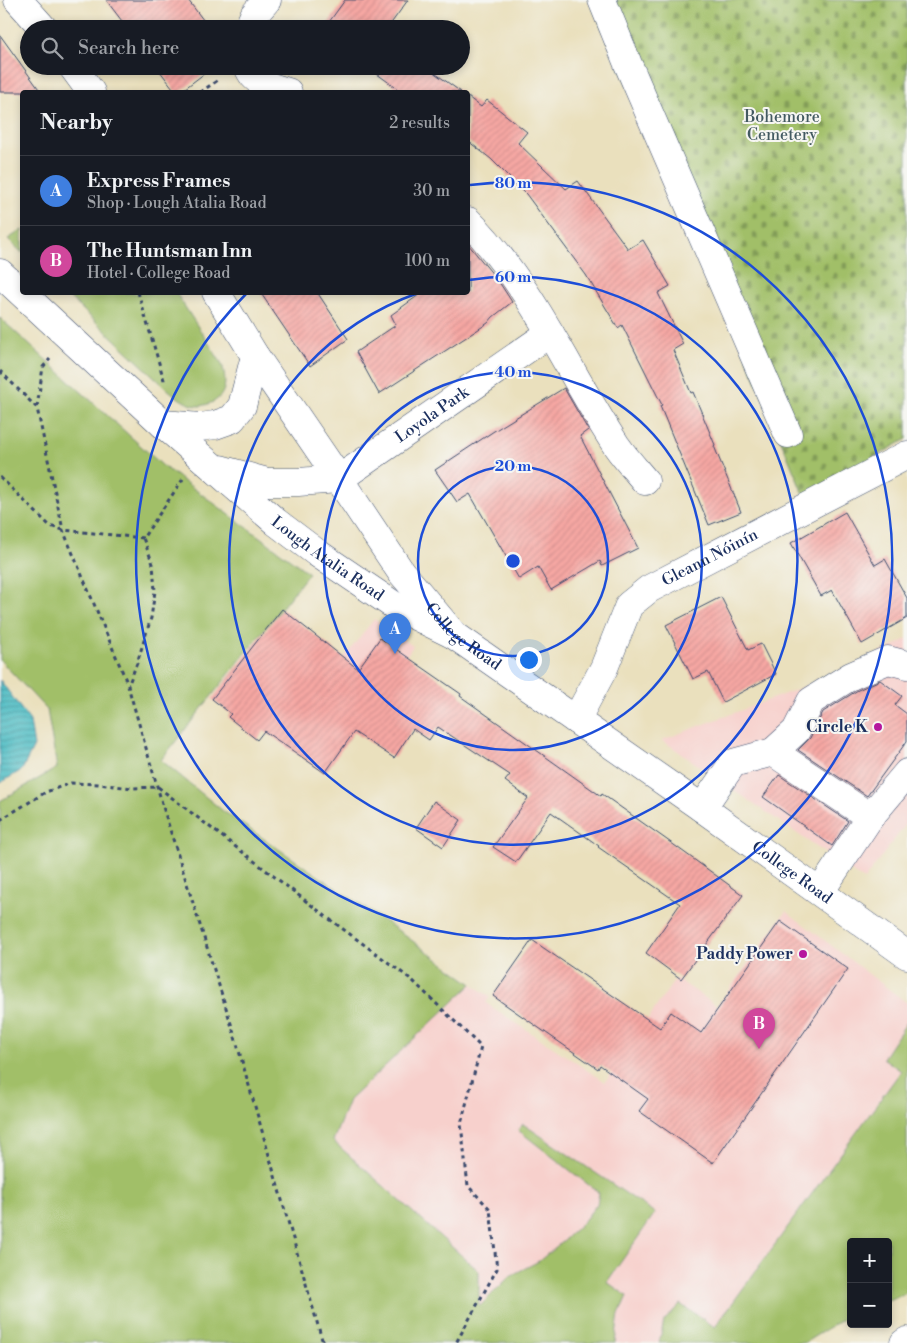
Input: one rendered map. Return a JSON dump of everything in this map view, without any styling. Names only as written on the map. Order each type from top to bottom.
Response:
[{"type":"street","points":[[18,0],[36,20]]},
{"type":"street","points":[[252,20],[267,0]]},
{"type":"street","points":[[602,0],[632,74],[788,434]]},
{"type":"street","points":[[78,75],[89,90]]},
{"type":"street","points":[[254,75],[266,86],[281,90]]},
{"type":"street","points":[[470,223],[505,263],[528,296],[617,446],[645,481]]},
{"type":"street","name":"Lough Atalia Road","points":[[0,273],[20,292]]},
{"type":"street","name":"Lough Atalia Road","points":[[24,295],[163,424],[276,522],[317,553],[395,606],[454,634]]},
{"type":"street","name":"College Road","points":[[218,295],[255,356],[401,572],[454,634],[907,955]]},
{"type":"street","name":"Loyola Park","points":[[339,479],[550,333]]},
{"type":"street","points":[[163,424],[215,425],[232,419],[242,406],[255,356]]},
{"type":"street","name":"Gleann Nóinín","points":[[576,720],[604,668],[629,605],[649,589],[907,455]]},
{"type":"street","name":"Lough Atalia Road","points":[[205,461],[267,482],[339,479]]},
{"type":"street","points":[[702,808],[733,763],[773,752],[796,731],[811,701],[851,676],[888,660],[907,665]]},
{"type":"street","points":[[773,752],[870,818]]},
{"type":"street","points":[[820,892],[870,818],[907,773]]},
{"type":"path","points":[[139,295],[164,380],[164,386]]},
{"type":"path","points":[[54,355],[43,367],[37,408],[63,530],[128,686],[166,817],[233,1030],[324,1343]]},
{"type":"path","points":[[0,371],[37,408]]},
{"type":"path","points":[[143,538],[205,461]]},
{"type":"path","points":[[0,478],[50,526],[63,530],[143,538]]},
{"type":"path","points":[[128,686],[151,618],[155,590],[152,564],[143,538]]},
{"type":"path","points":[[0,820],[46,792],[71,783],[132,788],[158,787],[321,913],[412,980],[481,1047],[461,1124],[468,1186],[490,1209],[497,1269],[456,1343]]},
{"type":"shaded area","points":[[374,619],[413,646],[325,773],[278,741]]},
{"type":"shaded area","points":[[907,639],[907,823],[864,880],[662,740],[838,674]]},
{"type":"shaded area","points":[[786,911],[907,1003],[907,1293],[892,1299],[892,1238],[847,1238],[847,1316],[804,1343],[522,1343],[479,1307],[332,1141],[349,1100],[472,984],[490,997],[486,1003],[605,1082],[676,978],[717,1006]]},
{"type":"green space","name":"Bohemore Cemetery","points":[[590,0],[907,0],[907,439],[804,496],[740,342]]},
{"type":"green space","points":[[20,231],[20,251],[8,239]]},
{"type":"green space","points":[[67,295],[177,295],[222,364],[225,385],[218,399],[200,406],[188,404],[164,386]]},
{"type":"green space","points":[[0,318],[163,466],[309,573],[161,760],[223,811],[396,929],[472,984],[349,1100],[333,1141],[479,1271],[479,1307],[510,1276],[539,1261],[564,1240],[583,1222],[597,1204],[599,1193],[518,1130],[523,1124],[655,1213],[607,1282],[627,1296],[619,1314],[615,1343],[0,1343],[0,801],[57,768],[47,710],[0,660]]},
{"type":"green space","points":[[907,1022],[907,1293],[892,1299],[892,1238],[847,1238],[847,1316],[804,1343],[659,1343],[664,1321],[680,1304],[715,1327],[901,1071],[883,1058]]},
{"type":"water","points":[[0,680],[30,721],[34,746],[22,770],[0,783]]},
{"type":"building","points":[[106,0],[188,0],[203,20],[121,20]]},
{"type":"building","points":[[345,0],[408,0],[394,20],[331,20]]},
{"type":"building","points":[[0,35],[20,63],[20,75],[29,75],[40,90],[0,92]]},
{"type":"building","points":[[163,75],[202,75],[183,90],[174,90]]},
{"type":"building","points":[[378,75],[437,75],[458,90],[399,90]]},
{"type":"building","points":[[470,99],[481,107],[487,100],[527,132],[518,143],[566,189],[578,181],[628,249],[643,240],[670,286],[658,293],[683,344],[673,350],[691,393],[693,392],[741,512],[709,525],[660,406],[662,405],[622,325],[618,328],[586,275],[526,194],[491,159],[470,143]]},
{"type":"building","points":[[470,246],[499,282],[512,302],[488,323],[379,394],[356,352],[396,325],[391,315],[419,295],[470,295]]},
{"type":"building","points":[[262,295],[319,295],[348,339],[310,366]]},
{"type":"building","points":[[564,388],[588,430],[580,436],[638,548],[602,566],[600,561],[551,590],[538,567],[519,579],[470,494],[457,502],[435,470]]},
{"type":"building","points":[[845,512],[875,565],[885,559],[907,598],[907,618],[862,644],[832,590],[821,596],[791,543]]},
{"type":"building","points":[[721,597],[748,650],[761,644],[776,674],[723,702],[708,672],[693,679],[666,625]]},
{"type":"building","points":[[282,609],[358,669],[380,638],[743,895],[681,979],[646,953],[680,904],[551,812],[516,862],[493,847],[528,798],[505,781],[510,775],[438,727],[429,740],[413,729],[394,758],[354,732],[325,773],[264,731],[257,740],[228,717],[231,714],[212,699]]},
{"type":"building","points":[[880,680],[902,696],[895,705],[907,714],[907,741],[867,796],[798,750],[810,738],[823,712],[858,690]]},
{"type":"building","points":[[779,775],[848,821],[832,846],[763,797]]},
{"type":"building","points":[[434,801],[461,820],[443,847],[416,828]]},
{"type":"building","points":[[780,921],[848,969],[713,1163],[639,1111],[648,1099],[600,1065],[598,1069],[493,996],[532,940],[660,1028],[671,1012],[701,1033]]},
{"type":"place","name":"Express Frames","points":[[395,654]]},
{"type":"place","name":"Circle K","points":[[878,727]]},
{"type":"place","name":"Paddy Power","points":[[803,954]]},
{"type":"place","name":"The Huntsman Inn","points":[[759,1049]]}]
